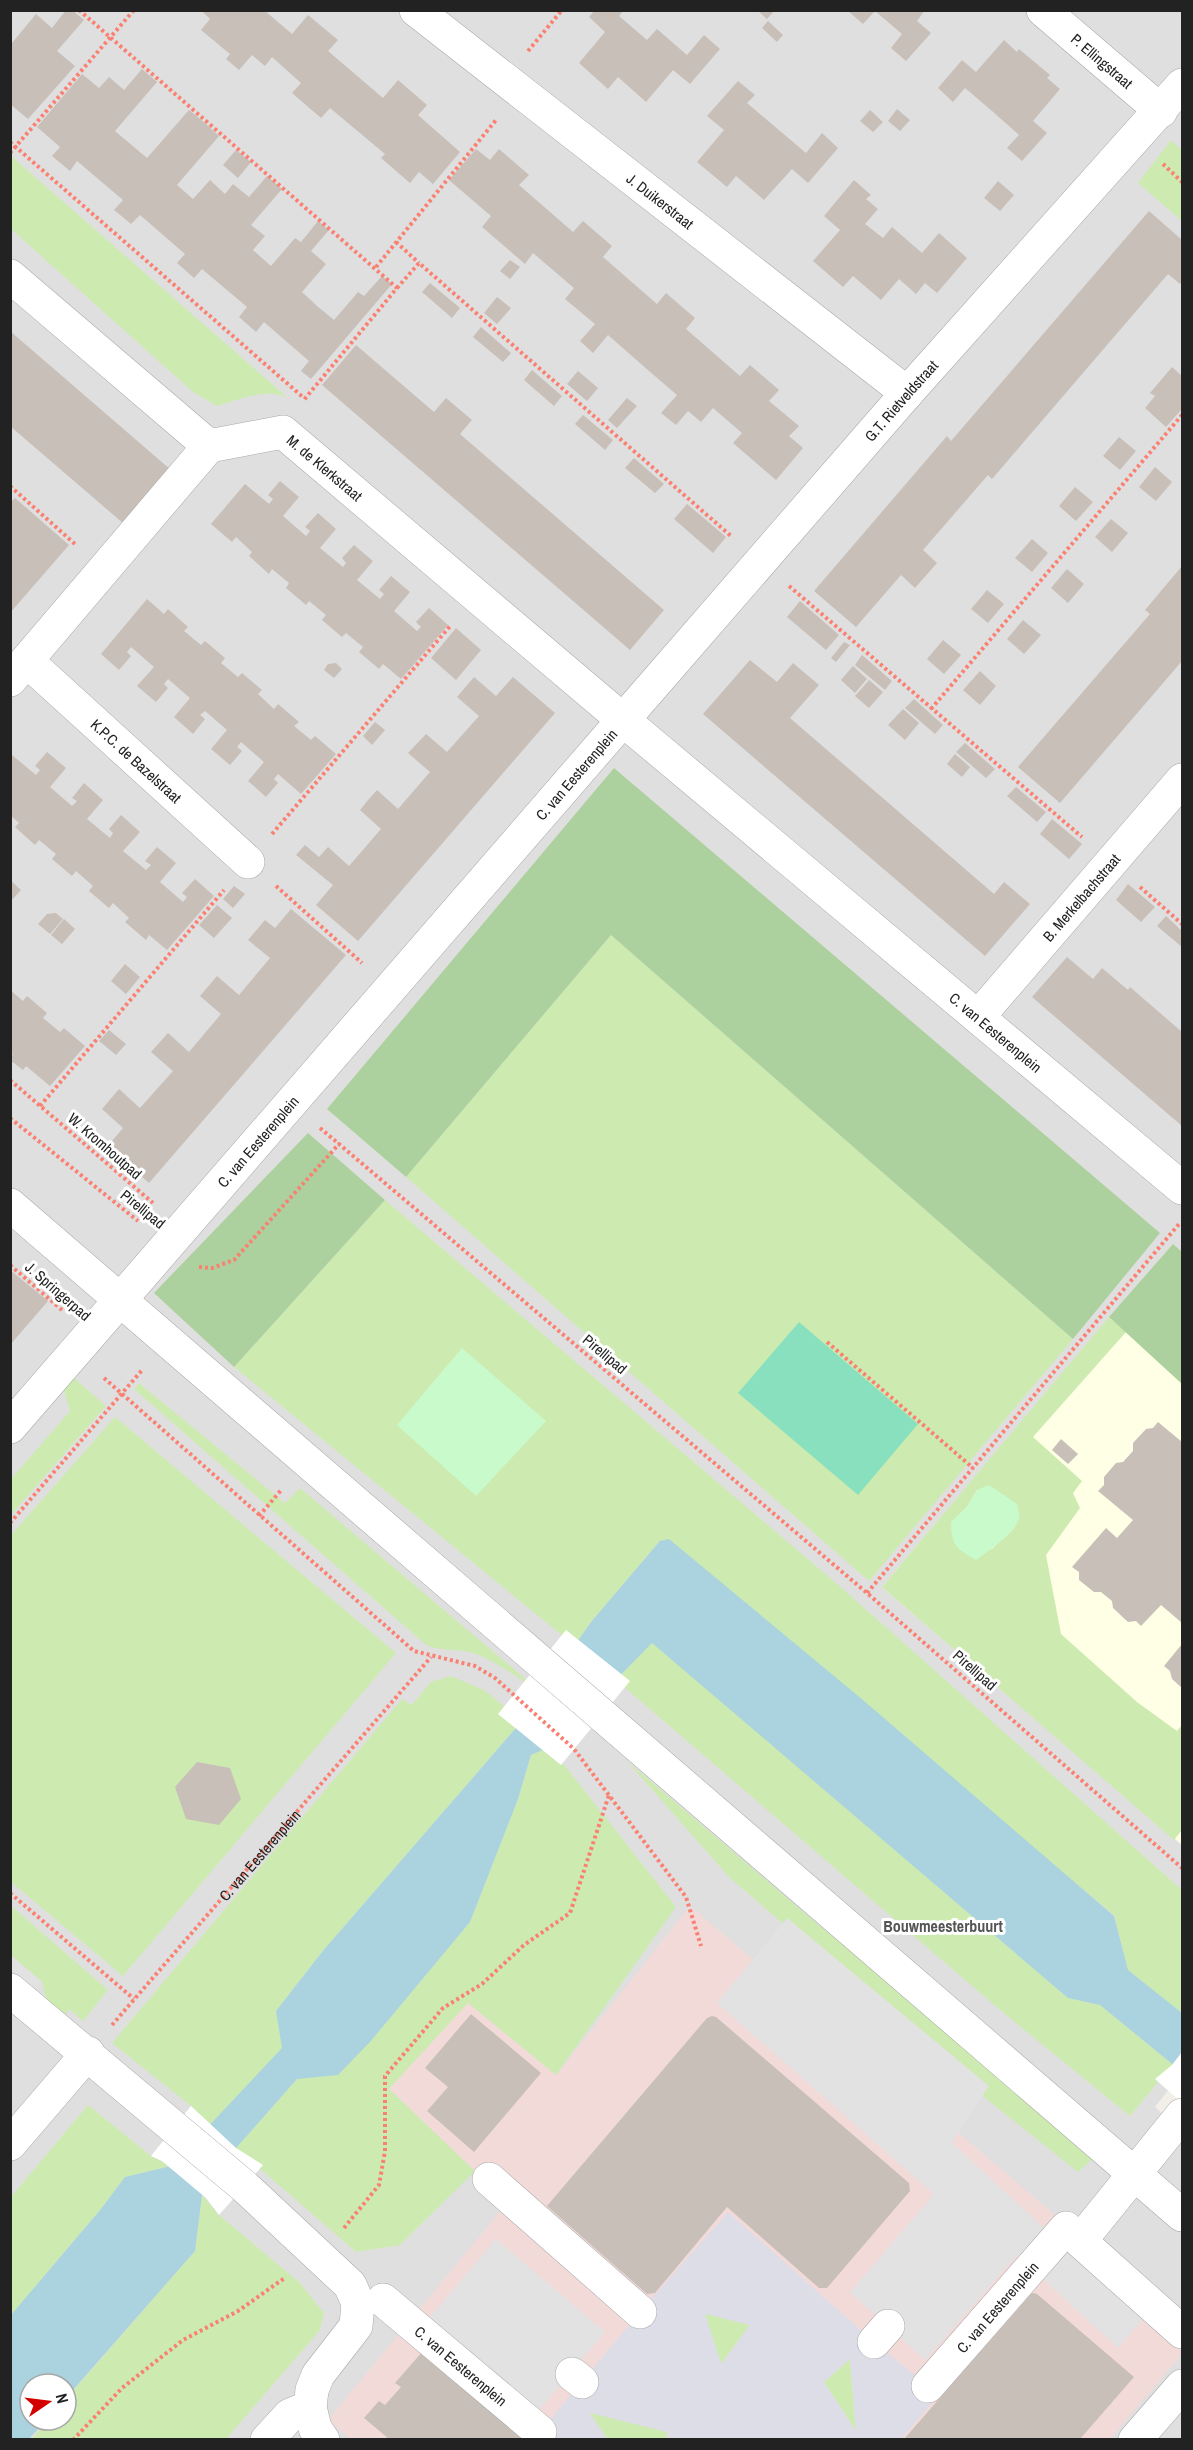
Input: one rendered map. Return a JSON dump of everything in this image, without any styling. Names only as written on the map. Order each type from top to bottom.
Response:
[{"type":"street","name":"J. Duikerstraat","points":[[416,10],[907,393]]},
{"type":"street","name":"P. Ellingstraat","points":[[1043,10],[1161,111]]},
{"type":"street","name":"G.T. Rietveldstraat","points":[[623,720],[907,393],[1182,85]]},
{"type":"street","points":[[10,276],[209,446]]},
{"type":"street","name":"M. de Klerkstraat","points":[[209,446],[283,432],[623,720]]},
{"type":"street","name":"K.P.C. de Bazelstraat","points":[[209,446],[102,569],[19,670],[248,862]]},
{"type":"street","name":"C. van Eesterenplein","points":[[10,1427],[623,720],[1182,1188]]},
{"type":"street","name":"B. Merkelbachstraat","points":[[978,1017],[1182,780]]},
{"type":"street","points":[[10,1205],[1182,2215]]},
{"type":"street","name":"C. van Eesterenplein","points":[[10,1990],[88,2053],[244,2187],[350,2285],[540,2432]]},
{"type":"street","points":[[10,2144],[88,2053]]},
{"type":"street","name":"C. van Eesterenplein","points":[[928,2386],[1073,2234],[1135,2174],[1182,2115]]},
{"type":"street","points":[[489,2179],[640,2312]]},
{"type":"street","points":[[1073,2234],[1182,2332]]},
{"type":"street","points":[[322,2439],[315,2428],[310,2407],[312,2390],[318,2375],[356,2326],[371,2302]]},
{"type":"street","points":[[1135,2439],[1182,2386]]},
{"type":"street","points":[[267,2439],[290,2415],[310,2407]]},
{"type":"path","points":[[79,10],[376,267],[397,288],[305,399],[283,432]]},
{"type":"path","points":[[10,153],[134,10]]},
{"type":"path","points":[[376,267],[512,85],[562,10]]},
{"type":"path","points":[[10,142],[305,399]]},
{"type":"path","points":[[396,242],[419,263]]},
{"type":"path","points":[[931,709],[1182,415]]},
{"type":"path","points":[[10,486],[102,569]]},
{"type":"path","points":[[248,862],[391,989]]},
{"type":"path","name":"W. Kromhoutpad","points":[[10,1080],[176,1237]]},
{"type":"path","name":"Pirellipad","points":[[10,1118],[176,1237],[199,1267],[212,1268],[234,1260],[339,1144],[867,1593],[1182,1868]]},
{"type":"path","points":[[867,1593],[1182,1220]]},
{"type":"path","name":"J. Springerpad","points":[[10,1265],[83,1344]]},
{"type":"path","points":[[827,1342],[973,1468]]},
{"type":"path","points":[[83,1344],[121,1393],[414,1651],[474,1666],[495,1678],[574,1749],[686,1897],[701,1946]]},
{"type":"path","points":[[10,1522],[144,1368]]},
{"type":"path","points":[[259,1516],[285,1486]]},
{"type":"path","name":"C. van Eesterenplein","points":[[88,2053],[431,1656]]},
{"type":"path","points":[[73,2439],[122,2388],[183,2340],[238,2311],[318,2255],[337,2235],[379,2184],[385,2151],[385,2076],[443,2008],[482,1984],[524,1945],[570,1913],[609,1795]]},
{"type":"path","points":[[10,1893],[134,1999]]},
{"type":"shaded area","points":[[11,11],[1182,11],[1182,2073],[1155,2107],[1182,2131],[1182,2439],[11,2440]]},
{"type":"shaded area","points":[[1128,1296],[1182,1343],[1182,1845],[882,1587]]},
{"type":"shaded area","points":[[690,1906],[1182,2322],[1182,2354],[1110,2439],[351,2440],[328,2420],[507,2203],[389,2088],[468,2003],[556,2075]]},
{"type":"shaded area","points":[[787,1918],[989,2086],[952,2143],[1143,2319],[1118,2348],[1017,2255],[925,2360],[850,2292],[934,2194],[717,2003]]},
{"type":"shaded area","points":[[10,1955],[42,1982],[34,1992],[11,1972]]},
{"type":"shaded area","points":[[728,2212],[874,2342],[939,2395],[901,2439],[667,2439],[667,2432],[590,2413],[607,2439],[534,2439],[640,2312]],"holes":[[[705,2314],[750,2325],[722,2363],[721,2363]],[[850,2360],[856,2431],[824,2382]]]},
{"type":"shaded area","points":[[496,2239],[605,2332],[534,2416],[425,2323]]},
{"type":"green space","points":[[1171,140],[1182,150],[1182,221],[1138,183]]},
{"type":"green space","points":[[11,156],[288,398],[262,394],[217,406],[193,392],[11,229]]},
{"type":"green space","points":[[614,768],[1160,1233],[1073,1339],[611,935],[406,1177],[327,1109]]},
{"type":"green space","points":[[611,935],[1073,1339],[869,1581],[406,1177]]},
{"type":"green space","points":[[308,1133],[385,1200],[234,1367],[154,1293]]},
{"type":"green space","points":[[385,1200],[836,1583],[1182,1890],[1182,2013],[1128,1970],[1114,1915],[660,1541],[591,1622],[575,1646],[234,1367]]},
{"type":"green space","points":[[1173,1244],[1182,1252],[1182,1384],[1109,1317]]},
{"type":"green space","points":[[1109,1317],[1126,1332],[1033,1437],[1082,1481],[1073,1493],[1080,1508],[1046,1555],[1061,1634],[1137,1702],[1177,1731],[1182,1725],[1182,1830],[1174,1840],[882,1587]],"holes":[[[977,1490],[1019,1518],[1014,1528],[992,1549],[951,1523],[967,1507]]]},
{"type":"green space","points":[[799,1322],[918,1424],[858,1495],[738,1393]]},
{"type":"green space","points":[[462,1348],[546,1421],[476,1496],[397,1425]]},
{"type":"green space","points":[[73,1377],[106,1406],[11,1515],[11,1479],[70,1411],[64,1390]]},
{"type":"green space","points":[[139,1383],[285,1503],[300,1488],[542,1693],[476,1654],[436,1648],[425,1644],[134,1389]]},
{"type":"green space","points":[[115,1417],[396,1653],[123,1976],[11,1882],[11,1535]]},
{"type":"green space","points":[[989,1485],[1017,1504],[1019,1518],[1007,1536],[976,1560],[956,1546],[952,1536],[951,1522],[967,1507],[977,1490]]},
{"type":"green space","points":[[652,1642],[1068,1998],[1100,2005],[1173,2064],[1130,2116],[1006,2015],[616,1680]]},
{"type":"green space","points":[[451,1676],[484,1690],[522,1721],[322,1952],[276,2011],[283,2048],[210,2125],[191,2106],[112,2043],[402,1699],[412,1705],[431,1682]]},
{"type":"green space","points":[[550,1747],[676,1907],[556,2075],[468,2003],[389,2089],[475,2171],[400,2245],[356,2252],[236,2148],[297,2079],[370,2042],[470,1922],[518,1799],[531,1755]]},
{"type":"green space","points":[[627,1761],[821,1927],[1097,2155],[1078,2172],[989,2101],[729,1877]]},
{"type":"green space","points":[[10,1905],[108,1990],[83,2021],[69,2009],[63,2018],[47,2003],[42,1982],[11,1955]]},
{"type":"green space","points":[[88,2105],[151,2156],[171,2166],[125,2177],[101,2209],[11,2315],[11,2197]]},
{"type":"green space","points":[[202,2195],[219,2215],[300,2283],[324,2313],[320,2330],[226,2439],[31,2440],[38,2432],[78,2432],[78,2385],[195,2251]]},
{"type":"green space","points":[[704,2313],[750,2325],[721,2364]]},
{"type":"green space","points":[[850,2359],[856,2433],[824,2382]]},
{"type":"green space","points":[[589,2412],[668,2432],[667,2439],[607,2439]]},
{"type":"water","points":[[669,1539],[863,1700],[1114,1916],[1128,1970],[1182,2013],[1182,2072],[1100,2005],[1068,1998],[652,1643],[550,1747],[531,1755],[518,1799],[470,1922],[370,2042],[338,2075],[297,2079],[236,2148],[208,2190],[202,2195],[195,2251],[78,2384],[78,2372],[18,2372],[18,2432],[35,2432],[29,2439],[11,2440],[11,2315],[101,2209],[125,2177],[171,2166],[282,2048],[276,2011],[322,1952],[522,1721],[591,1622],[660,1541]]},
{"type":"pier","points":[[566,1630],[630,1681],[561,1765],[498,1714]]},
{"type":"pier","points":[[1182,2052],[1182,2103],[1155,2079],[1172,2065]]},
{"type":"pier","points":[[191,2106],[236,2148],[263,2165],[219,2215],[206,2198],[162,2161],[151,2156]]},
{"type":"building","points":[[66,10],[72,10],[84,20],[57,51],[75,66],[28,119],[10,104],[10,42],[12,43],[36,14],[52,28]]},
{"type":"building","points":[[201,10],[264,10],[292,34],[308,15],[338,40],[328,51],[383,98],[398,80],[427,105],[418,115],[460,152],[433,184],[419,172],[410,183],[381,158],[385,154],[330,108],[321,118],[292,93],[301,83],[272,57],[265,66],[252,55],[239,70],[226,59],[230,54],[201,30],[210,19]]},
{"type":"building","points":[[595,10],[624,10],[619,16],[647,40],[657,29],[687,55],[704,35],[720,49],[690,84],[673,70],[646,102],[618,77],[608,89],[579,63],[605,32],[589,17]]},
{"type":"building","points":[[757,10],[775,10],[767,19]]},
{"type":"building","points":[[847,10],[925,10],[917,21],[931,33],[906,61],[891,48],[902,34],[875,11],[863,24]]},
{"type":"building","points":[[768,21],[783,35],[777,42],[762,28]]},
{"type":"building","points":[[1004,40],[1017,52],[1019,49],[1050,75],[1047,78],[1060,89],[1033,121],[1047,133],[1022,161],[1007,148],[1019,135],[992,111],[965,88],[953,102],[938,88],[962,60],[976,72]]},
{"type":"building","points":[[142,69],[157,82],[115,131],[147,158],[189,110],[205,123],[219,136],[177,185],[193,199],[210,180],[225,194],[233,184],[249,197],[267,176],[282,189],[251,225],[265,236],[253,250],[271,266],[295,238],[301,242],[318,221],[329,230],[311,251],[326,264],[302,292],[317,306],[334,320],[358,292],[364,296],[382,276],[392,284],[311,379],[301,371],[309,361],[264,322],[256,332],[239,317],[247,307],[202,269],[194,278],[177,263],[185,254],[140,215],[131,224],[114,210],[123,200],[77,161],[70,171],[52,156],[60,147],[37,127],[82,74],[99,88],[109,77],[124,90]]},
{"type":"building","points":[[738,81],[755,95],[747,103],[806,153],[822,133],[838,148],[808,183],[792,169],[764,200],[736,176],[727,187],[697,162],[724,130],[707,116]]},
{"type":"building","points":[[897,109],[910,120],[900,131],[888,121]]},
{"type":"building","points":[[870,110],[883,122],[873,132],[860,121]]},
{"type":"building","points":[[476,149],[490,160],[499,149],[529,175],[519,185],[573,232],[583,221],[612,246],[603,257],[657,304],[666,293],[695,318],[686,329],[740,376],[750,365],[779,390],[769,401],[799,426],[789,436],[803,448],[776,480],[733,443],[742,433],[713,408],[701,422],[688,411],[676,425],[661,413],[677,395],[608,335],[593,353],[580,341],[595,324],[565,299],[574,288],[533,253],[525,264],[482,227],[491,216],[449,180]]},
{"type":"building","points":[[236,150],[251,162],[238,178],[223,165]]},
{"type":"building","points":[[854,180],[871,195],[866,199],[878,209],[865,224],[883,238],[892,227],[922,253],[939,233],[967,258],[937,293],[925,283],[916,294],[899,279],[881,300],[853,276],[843,287],[813,261],[840,230],[824,216]]},
{"type":"building","points":[[998,181],[1014,195],[1000,211],[984,198]]},
{"type":"building","points":[[1149,211],[1182,240],[1182,281],[1180,284],[1168,274],[992,479],[988,475],[923,550],[937,563],[915,588],[901,575],[856,627],[814,591],[947,436],[951,441]]},
{"type":"building","points":[[510,260],[520,267],[510,279],[500,271]]},
{"type":"building","points":[[430,283],[460,308],[452,318],[422,292]]},
{"type":"building","points":[[497,297],[511,308],[497,324],[484,313]]},
{"type":"building","points":[[481,327],[511,353],[503,362],[473,337]]},
{"type":"building","points":[[10,331],[171,470],[124,524],[10,426]]},
{"type":"building","points":[[356,345],[434,412],[446,398],[472,420],[460,434],[664,610],[630,650],[322,385]]},
{"type":"building","points":[[1172,367],[1182,376],[1182,409],[1166,427],[1145,408],[1155,396],[1150,393]]},
{"type":"building","points":[[532,370],[562,396],[554,406],[524,380]]},
{"type":"building","points":[[578,371],[598,388],[587,401],[567,384]]},
{"type":"building","points":[[627,398],[637,406],[617,428],[608,420]]},
{"type":"building","points":[[583,415],[613,440],[605,450],[575,424]]},
{"type":"building","points":[[1119,437],[1136,451],[1120,470],[1103,456]]},
{"type":"building","points":[[634,458],[664,484],[655,493],[625,468]]},
{"type":"building","points":[[1155,467],[1172,482],[1156,501],[1139,487]]},
{"type":"building","points":[[280,481],[299,497],[283,516],[306,536],[310,531],[305,527],[318,513],[336,529],[320,548],[343,567],[346,563],[342,558],[354,545],[373,561],[357,580],[380,599],[384,594],[379,590],[391,576],[410,592],[394,611],[417,631],[421,627],[416,622],[429,608],[448,625],[401,679],[383,664],[379,669],[359,652],[363,647],[346,633],[342,637],[322,620],[326,615],[309,601],[306,605],[286,588],[289,583],[272,569],[269,574],[249,556],[252,552],[236,537],[232,542],[211,524],[245,484],[269,504],[273,499],[268,495]]},
{"type":"building","points":[[1075,487],[1093,502],[1076,521],[1059,506]]},
{"type":"building","points":[[15,498],[69,545],[10,613],[10,503]]},
{"type":"building","points":[[687,504],[726,537],[713,553],[674,519]]},
{"type":"building","points":[[1111,519],[1128,533],[1112,552],[1095,537]]},
{"type":"building","points":[[1032,539],[1048,553],[1032,572],[1015,558]]},
{"type":"building","points":[[1182,566],[1182,661],[1060,803],[1018,767],[1150,614],[1145,610]]},
{"type":"building","points":[[1067,569],[1084,584],[1068,603],[1051,588]]},
{"type":"building","points":[[987,590],[1004,604],[988,623],[971,609]]},
{"type":"building","points":[[147,599],[164,614],[168,609],[188,627],[184,631],[201,645],[205,641],[225,658],[221,663],[238,677],[242,673],[262,690],[258,694],[274,709],[278,704],[299,722],[294,726],[311,740],[315,736],[336,754],[301,794],[278,774],[274,779],[278,783],[266,797],[248,781],[264,762],[241,742],[237,747],[242,751],[230,765],[211,749],[227,730],[205,711],[200,715],[205,719],[193,734],[174,717],[190,698],[168,679],[164,684],[168,688],[156,702],[137,686],[154,667],[131,647],[127,652],[131,656],[119,670],[101,654]]},
{"type":"building","points":[[800,601],[839,635],[826,650],[787,617]]},
{"type":"building","points":[[1023,620],[1041,635],[1024,654],[1007,639]]},
{"type":"building","points":[[456,628],[481,650],[456,680],[431,658]]},
{"type":"building","points":[[943,640],[961,655],[944,674],[927,659]]},
{"type":"building","points":[[844,642],[850,645],[836,662],[831,658]]},
{"type":"building","points":[[862,655],[892,681],[885,690],[855,665]]},
{"type":"building","points":[[750,660],[777,682],[793,663],[819,685],[790,718],[994,894],[1004,882],[1030,904],[985,956],[703,714]]},
{"type":"building","points":[[336,663],[342,669],[334,678],[324,670],[328,664]]},
{"type":"building","points":[[853,666],[867,679],[855,693],[841,680]]},
{"type":"building","points":[[980,671],[996,686],[980,705],[963,690]]},
{"type":"building","points":[[474,677],[496,696],[513,677],[555,713],[358,941],[316,905],[333,885],[296,855],[305,845],[319,857],[328,847],[349,866],[381,829],[360,810],[368,800],[377,790],[398,809],[430,772],[408,753],[426,734],[447,752],[479,716],[457,697]]},
{"type":"building","points":[[869,680],[883,692],[869,708],[855,696]]},
{"type":"building","points":[[914,699],[943,725],[935,734],[905,708]]},
{"type":"building","points":[[903,709],[919,723],[905,740],[888,725]]},
{"type":"building","points":[[375,722],[385,730],[372,745],[363,736]]},
{"type":"building","points":[[965,743],[995,769],[986,778],[956,752]]},
{"type":"building","points":[[47,752],[66,768],[50,787],[72,806],[77,801],[72,798],[84,783],[103,800],[87,819],[110,838],[113,833],[109,829],[121,815],[140,832],[123,851],[146,870],[151,865],[145,861],[157,847],[176,863],[160,882],[183,902],[187,897],[182,893],[195,879],[214,896],[167,950],[149,935],[146,940],[125,922],[129,918],[113,903],[109,908],[89,891],[93,886],[76,871],[72,876],[52,859],[56,854],[39,840],[35,845],[15,827],[19,823],[10,815],[10,757],[12,755],[36,775],[40,770],[35,766]]},
{"type":"building","points":[[955,754],[970,767],[962,777],[947,764]]},
{"type":"building","points":[[1016,787],[1046,812],[1037,822],[1007,796]]},
{"type":"building","points":[[1052,819],[1082,844],[1069,859],[1040,834]]},
{"type":"building","points":[[10,880],[21,890],[10,902]]},
{"type":"building","points":[[1128,884],[1155,907],[1141,922],[1116,900]]},
{"type":"building","points":[[234,886],[245,894],[233,908],[223,899]]},
{"type":"building","points":[[217,905],[232,918],[214,938],[199,925]]},
{"type":"building","points":[[291,909],[346,955],[149,1183],[107,1147],[123,1128],[102,1109],[119,1089],[140,1108],[173,1071],[151,1052],[168,1033],[189,1052],[221,1014],[200,996],[217,976],[239,995],[270,958],[248,940],[265,920],[275,928]]},
{"type":"building","points":[[56,913],[63,919],[50,934],[38,924],[47,914]]},
{"type":"building","points":[[1166,916],[1182,931],[1182,947],[1157,926]]},
{"type":"building","points":[[64,919],[75,929],[62,944],[51,935]]},
{"type":"building","points":[[1067,957],[1093,979],[1102,968],[1128,990],[1130,987],[1182,1032],[1182,1126],[1032,997]]},
{"type":"building","points":[[125,964],[140,977],[126,994],[111,981]]},
{"type":"building","points":[[10,990],[23,1001],[27,996],[47,1013],[43,1018],[60,1032],[64,1028],[85,1046],[50,1086],[26,1066],[23,1070],[10,1060],[13,1054],[10,1052]]},
{"type":"building","points":[[109,1030],[126,1044],[116,1055],[99,1041]]},
{"type":"building","points":[[10,1270],[48,1301],[10,1345]]},
{"type":"building","points":[[1158,1422],[1182,1442],[1182,1623],[1161,1605],[1141,1626],[1136,1621],[1128,1622],[1113,1608],[1112,1601],[1101,1592],[1094,1592],[1079,1580],[1079,1572],[1072,1567],[1106,1528],[1117,1538],[1133,1520],[1098,1491],[1104,1485],[1104,1477],[1116,1463],[1123,1462],[1133,1451],[1133,1443],[1146,1429],[1153,1428]]},
{"type":"building","points":[[1061,1439],[1078,1454],[1068,1464],[1052,1450]]},
{"type":"building","points":[[1182,1644],[1182,1688],[1172,1679],[1170,1671],[1164,1666]]},
{"type":"building","points":[[197,1762],[230,1768],[241,1799],[219,1825],[186,1819],[175,1787]]},
{"type":"building","points":[[471,2014],[541,2073],[474,2152],[427,2111],[448,2087],[425,2068]]},
{"type":"building","points":[[716,2017],[909,2183],[910,2191],[827,2288],[819,2288],[727,2207],[655,2293],[647,2294],[547,2206],[707,2018]]},
{"type":"building","points":[[1032,2293],[1037,2294],[1134,2377],[1080,2439],[904,2439]]},
{"type":"building","points":[[423,2351],[532,2439],[389,2439],[364,2418],[379,2401],[385,2405],[401,2387],[395,2383]]},
{"type":"district","name":"Bouwmeesterbuurt","points":[[943,1926]]}]
